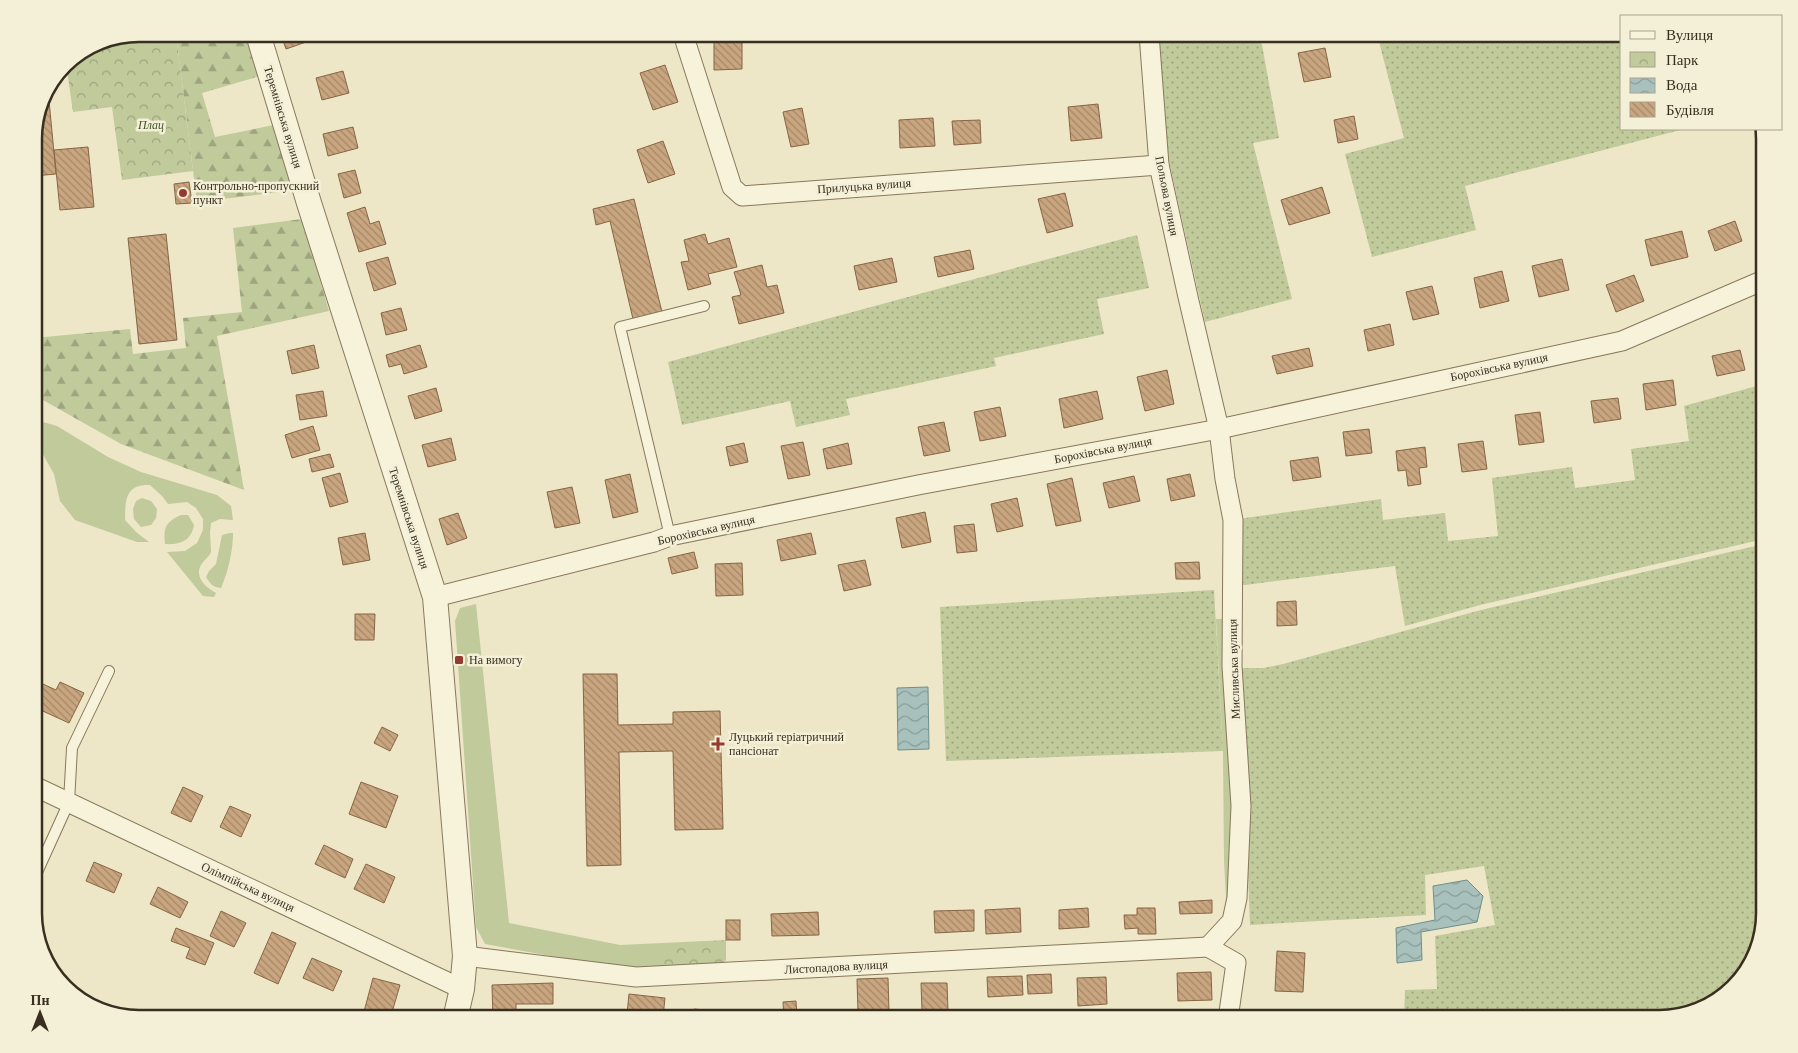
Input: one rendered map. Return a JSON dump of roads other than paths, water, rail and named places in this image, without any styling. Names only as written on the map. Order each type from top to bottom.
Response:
[{"type":"street","name":"Польова вулиця","points":[[1150,42],[1160,165],[1188,297]]},
{"type":"street","name":"Теремнівська вулиця","points":[[261,43],[309,203],[435,597],[465,956],[462,989],[457,1011]]},
{"type":"street","name":"Прилуцька вулиця","points":[[686,43],[732,187],[742,196],[1160,165]]},
{"type":"street","name":"Борохівська вулиця","points":[[435,597],[654,542],[670,536],[918,485],[1219,429],[1622,340],[1755,284]]},
{"type":"street","name":"Мисливська вулиця","points":[[1188,297],[1219,429],[1225,479],[1233,520],[1232,666],[1241,806],[1237,898],[1232,921],[1208,947]]},
{"type":"street","name":"Олімпійська вулиця","points":[[43,790],[462,989]]},
{"type":"street","name":"Листопадова вулиця","points":[[465,956],[636,977],[1208,947]]},
{"type":"street","points":[[1208,947],[1236,963],[1229,1011]]},
{"type":"lane","points":[[670,536],[620,327],[704,306]]},
{"type":"lane","points":[[43,859],[69,802],[72,748],[109,671]]},
{"type":"water","points":[[928,687],[929,749],[898,750],[897,688]]},
{"type":"water","points":[[1467,880],[1483,896],[1477,922],[1421,932],[1422,960],[1397,963],[1396,928],[1435,920],[1433,886]]},
{"type":"place","name":"Контрольно-пропускний пункт","points":[[183,193]]},
{"type":"place","name":"На вимогу","points":[[459,660]]},
{"type":"place","name":"Луцький геріатричний пансіонат","points":[[718,744]]},
{"type":"park label","name":"Плац","points":[[151,125]]}]
